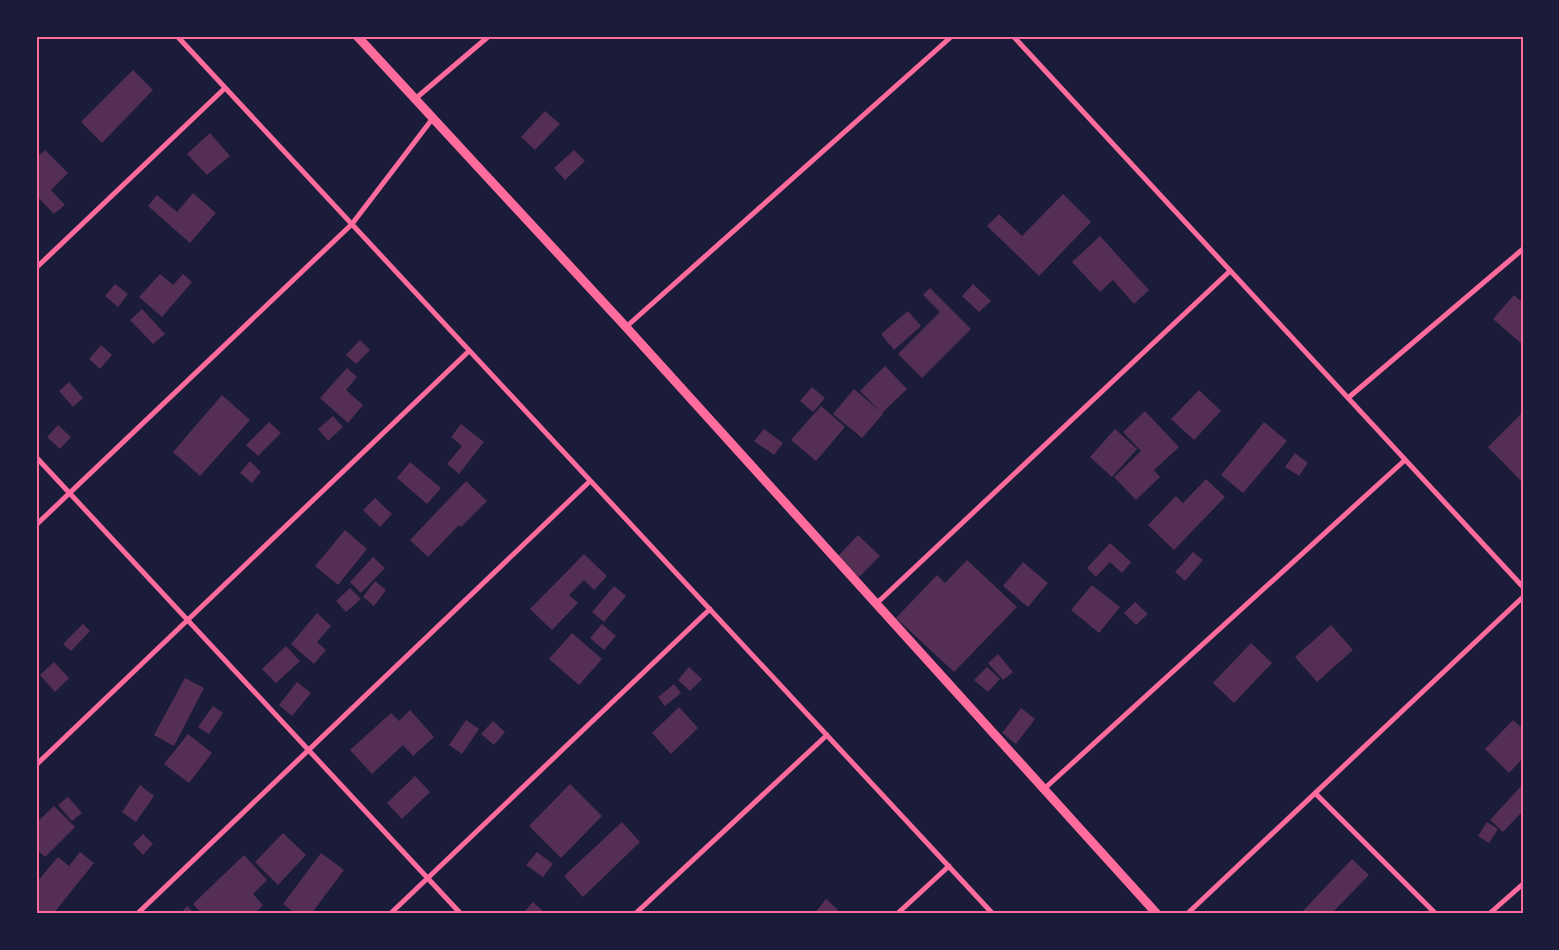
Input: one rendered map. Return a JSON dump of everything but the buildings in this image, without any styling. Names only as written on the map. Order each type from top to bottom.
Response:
[{"type":"street","points":[[177,36],[993,914]]},
{"type":"street","points":[[357,36],[626,328],[1157,914]]},
{"type":"street","points":[[415,99],[489,36]]},
{"type":"street","points":[[626,328],[952,36]]},
{"type":"street","points":[[1013,36],[1523,587]]},
{"type":"street","points":[[36,268],[225,88]]},
{"type":"street","points":[[36,525],[352,224],[433,118]]},
{"type":"street","points":[[1348,398],[1523,249]]},
{"type":"street","points":[[876,604],[1230,272]]},
{"type":"street","points":[[36,765],[469,351]]},
{"type":"street","points":[[36,457],[461,914]]},
{"type":"street","points":[[1044,789],[1405,460]]},
{"type":"street","points":[[137,914],[590,481]]},
{"type":"street","points":[[1187,914],[1523,597]]},
{"type":"street","points":[[390,914],[710,609]]},
{"type":"street","points":[[635,914],[827,735]]},
{"type":"street","points":[[1315,793],[1436,914]]},
{"type":"street","points":[[897,914],[948,866]]},
{"type":"street","points":[[1489,914],[1523,884]]}]
